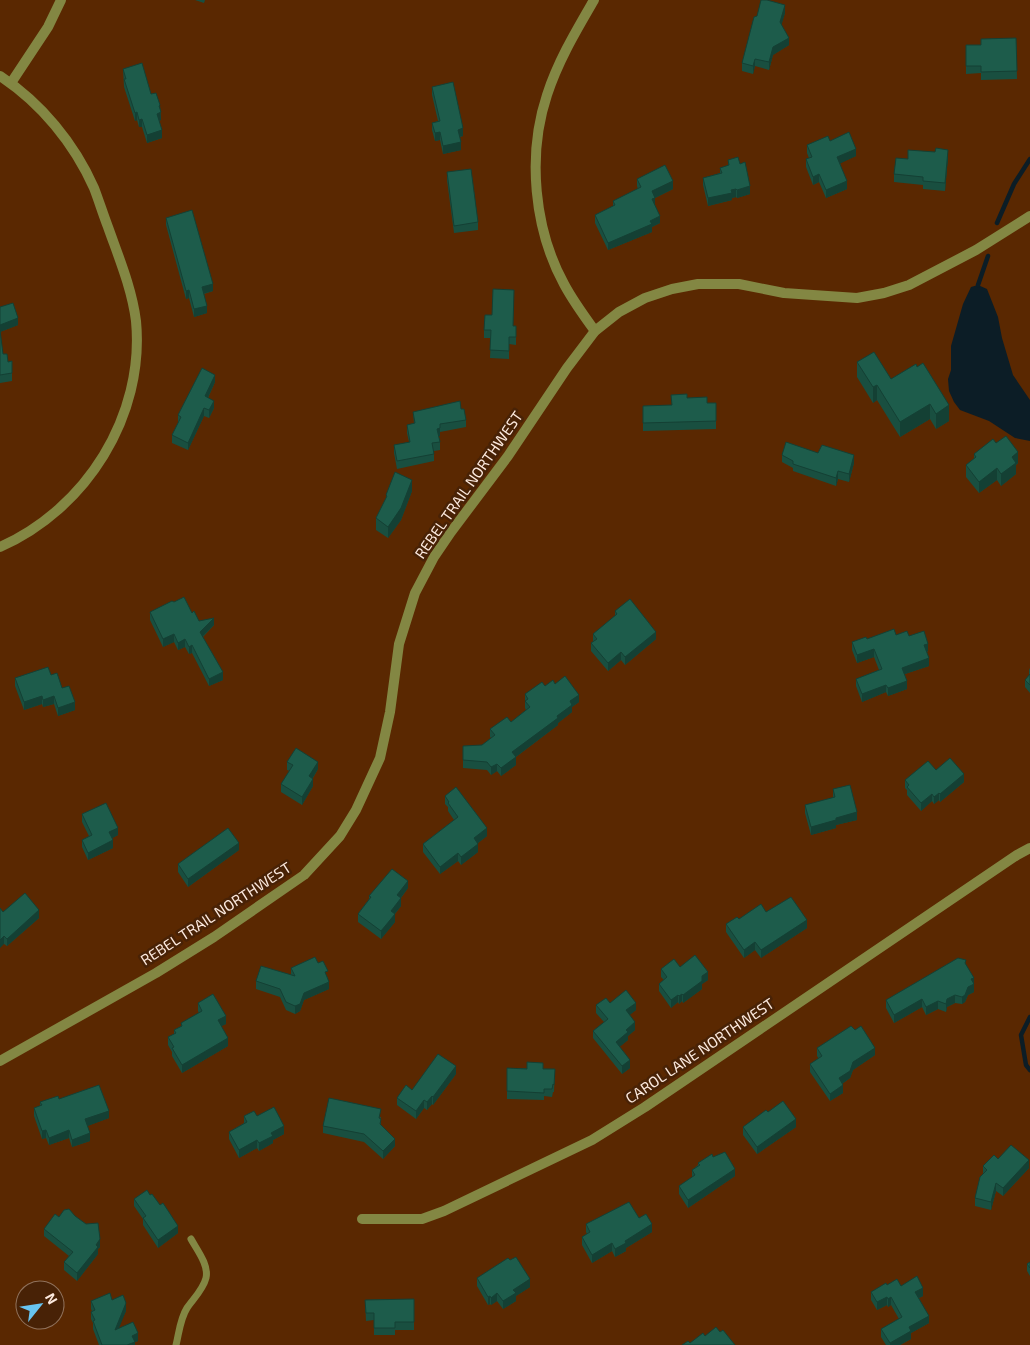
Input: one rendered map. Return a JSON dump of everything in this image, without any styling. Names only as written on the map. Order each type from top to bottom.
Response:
[{"type":"street","points":[[11,83],[48,27],[61,0]]},
{"type":"street","points":[[594,0],[562,56],[546,96],[539,130],[536,160],[537,191],[541,221],[551,254],[578,309],[595,331]]},
{"type":"street","points":[[0,76],[33,101],[62,134],[78,158],[93,187],[128,282],[136,322],[136,362],[129,396],[115,434],[95,470],[65,504],[33,530],[0,546]]},
{"type":"street","name":"REBEL TRAIL NORTHWEST","points":[[0,1061],[156,973],[214,937],[304,875],[340,836],[356,810],[380,758],[390,712],[399,644],[415,593],[450,532],[508,456],[595,331],[619,312],[645,298],[698,284],[739,284],[784,293],[857,298],[884,293],[909,285],[968,254],[1030,216]]},
{"type":"street","name":"CAROL LANE NORTHWEST","points":[[362,1219],[422,1219],[444,1211],[592,1140],[646,1107],[1030,848]]},
{"type":"lane","points":[[176,1345],[186,1309],[195,1298],[206,1278],[202,1260],[191,1239]]},
{"type":"water","points":[[978,285],[987,289],[998,317],[1013,375],[1030,400],[1030,441],[1015,438],[989,421],[960,410],[949,391],[948,379],[951,370],[951,346],[963,304],[971,287]]},
{"type":"building","points":[[761,0],[785,5],[780,22],[789,38],[773,47],[769,62],[755,59],[753,66],[742,63],[754,17],[757,16]]},
{"type":"building","points":[[1016,38],[1017,71],[981,72],[981,66],[966,66],[966,45],[981,45],[981,39]]},
{"type":"building","points":[[142,63],[151,94],[156,93],[161,112],[157,114],[162,130],[147,135],[142,119],[139,120],[137,112],[135,113],[124,79],[126,79],[123,69]]},
{"type":"building","points":[[453,82],[463,128],[458,130],[461,142],[443,146],[440,132],[435,133],[432,123],[440,121],[432,87]]},
{"type":"building","points":[[849,132],[856,149],[837,157],[847,181],[826,190],[819,174],[813,177],[806,159],[812,157],[807,145],[828,136],[830,141]]},
{"type":"building","points":[[936,148],[948,150],[945,183],[923,181],[923,177],[894,174],[896,158],[908,159],[908,150],[935,152]]},
{"type":"building","points":[[738,157],[740,164],[745,162],[750,186],[731,190],[732,193],[708,198],[703,178],[722,173],[720,168],[729,165],[728,160]]},
{"type":"building","points":[[665,165],[673,181],[652,191],[655,198],[652,199],[660,216],[650,221],[652,224],[608,243],[595,215],[615,205],[613,201],[641,187],[637,179]]},
{"type":"building","points":[[471,169],[478,222],[454,226],[447,172]]},
{"type":"building","points":[[192,210],[213,284],[202,287],[207,306],[194,309],[189,290],[186,291],[166,218]]},
{"type":"building","points":[[493,289],[514,290],[513,326],[516,326],[516,337],[509,337],[509,351],[490,350],[491,330],[484,330],[485,315],[492,315]]},
{"type":"building","points":[[13,303],[18,318],[0,325],[0,307]]},
{"type":"building","points":[[0,330],[3,354],[7,354],[8,362],[12,361],[12,373],[0,375]]},
{"type":"building","points":[[874,352],[891,379],[916,364],[917,367],[923,363],[949,405],[936,414],[930,404],[900,422],[877,385],[873,387],[857,362]]},
{"type":"building","points":[[202,368],[215,375],[205,396],[214,401],[209,410],[204,408],[188,443],[172,435],[181,417],[178,415]]},
{"type":"building","points":[[687,394],[687,398],[707,397],[707,403],[716,403],[716,421],[643,423],[643,406],[672,405],[671,395]]},
{"type":"building","points":[[460,401],[466,420],[440,424],[440,428],[437,429],[440,442],[432,443],[434,454],[397,461],[394,445],[410,442],[407,425],[415,423],[413,412]]},
{"type":"building","points":[[1006,436],[1018,452],[1012,457],[1016,463],[1001,474],[997,468],[979,482],[966,465],[976,457],[974,454],[993,439],[996,443]]},
{"type":"building","points":[[786,442],[818,453],[822,445],[854,455],[849,474],[838,471],[836,478],[793,464],[793,461],[782,455]]},
{"type":"building","points":[[395,472],[412,480],[401,508],[388,527],[376,518],[387,496]]},
{"type":"building","points":[[184,597],[192,613],[194,611],[199,621],[214,618],[200,632],[223,672],[209,679],[192,645],[189,647],[185,639],[178,643],[174,634],[163,639],[150,612]]},
{"type":"building","points":[[630,599],[656,632],[625,657],[621,652],[608,663],[591,643],[597,639],[593,634],[617,614],[615,611]]},
{"type":"building","points":[[894,629],[896,635],[907,631],[909,636],[924,631],[928,644],[924,645],[929,658],[902,668],[907,681],[888,688],[886,685],[862,694],[856,679],[882,669],[874,649],[857,655],[852,642],[866,637],[867,639]]},
{"type":"building","points":[[48,667],[51,675],[57,673],[62,688],[69,686],[75,702],[58,708],[54,696],[43,700],[42,696],[24,702],[15,678]]},
{"type":"building","points":[[1030,674],[1030,685],[1025,680]]},
{"type":"building","points":[[565,676],[579,695],[570,701],[572,705],[557,716],[558,718],[512,752],[516,757],[501,768],[497,764],[491,767],[487,762],[463,760],[463,746],[482,745],[495,735],[490,729],[507,717],[511,722],[530,707],[525,701],[528,699],[525,694],[542,682],[545,686],[553,680],[555,684]]},
{"type":"building","points":[[296,748],[318,762],[309,776],[313,779],[302,797],[281,784],[293,765],[287,762]]},
{"type":"building","points":[[950,758],[964,774],[940,794],[934,797],[932,794],[921,803],[907,787],[909,785],[905,780],[928,761],[936,770]]},
{"type":"building","points":[[850,785],[857,812],[811,827],[805,805],[835,797],[833,789]]},
{"type":"building","points":[[456,787],[487,828],[474,838],[478,844],[461,857],[458,853],[440,867],[423,844],[458,817],[445,796]]},
{"type":"building","points":[[106,803],[118,828],[109,832],[113,840],[88,853],[82,840],[92,835],[82,814]]},
{"type":"building","points":[[228,828],[239,843],[188,879],[178,864]]},
{"type":"building","points":[[392,869],[408,881],[397,895],[401,898],[391,911],[395,914],[381,931],[358,914],[371,897],[369,896]]},
{"type":"building","points":[[25,893],[39,910],[7,939],[4,936],[0,940],[0,908],[3,912]]},
{"type":"building","points":[[791,897],[807,920],[761,950],[755,942],[744,950],[726,924],[737,917],[739,919],[761,904],[766,912]]},
{"type":"building","points":[[695,955],[708,972],[702,976],[702,981],[683,995],[678,995],[671,1000],[659,984],[667,977],[661,969],[674,959],[680,967]]},
{"type":"building","points":[[315,957],[318,963],[323,961],[328,971],[325,972],[329,982],[304,993],[300,1004],[295,1006],[286,1002],[280,989],[256,981],[261,966],[295,976],[291,968]]},
{"type":"building","points":[[958,958],[966,960],[965,963],[974,978],[971,979],[974,984],[968,987],[965,995],[962,997],[955,995],[947,999],[946,1004],[938,1001],[926,1007],[922,999],[894,1015],[886,1000]]},
{"type":"building","points":[[626,990],[636,1003],[626,1010],[635,1022],[626,1030],[628,1032],[616,1042],[630,1060],[622,1066],[593,1031],[608,1019],[596,1005],[606,998],[610,1003]]},
{"type":"building","points":[[213,994],[226,1016],[218,1020],[228,1038],[182,1065],[168,1037],[176,1033],[174,1030],[182,1026],[181,1023],[202,1011],[198,1003]]},
{"type":"building","points":[[851,1026],[855,1030],[861,1026],[875,1048],[853,1062],[850,1071],[839,1078],[843,1085],[830,1094],[810,1064],[822,1056],[817,1048]]},
{"type":"building","points":[[438,1054],[456,1066],[433,1097],[427,1102],[424,1100],[416,1111],[397,1098],[406,1085],[412,1090]]},
{"type":"building","points":[[527,1062],[543,1063],[543,1069],[555,1069],[552,1089],[544,1089],[544,1093],[507,1091],[507,1068],[527,1069]]},
{"type":"building","points":[[99,1085],[109,1111],[85,1119],[90,1133],[72,1140],[69,1130],[49,1138],[46,1130],[42,1131],[34,1108],[42,1105],[40,1102],[58,1096],[59,1099]]},
{"type":"building","points":[[329,1098],[381,1109],[380,1124],[395,1139],[383,1151],[364,1134],[323,1126]]},
{"type":"building","points":[[783,1101],[796,1119],[757,1147],[743,1127],[766,1110],[768,1112]]},
{"type":"building","points":[[274,1107],[284,1126],[271,1133],[273,1136],[259,1143],[257,1140],[239,1150],[229,1132],[247,1122],[244,1116],[254,1111],[257,1116]]},
{"type":"building","points":[[1011,1145],[1029,1160],[1003,1188],[996,1183],[991,1202],[975,1198],[980,1177],[987,1170],[983,1166],[994,1155],[998,1159]]},
{"type":"building","points":[[725,1152],[735,1169],[688,1200],[679,1186],[695,1175],[692,1170],[700,1165],[698,1163],[712,1154],[713,1157]]},
{"type":"building","points":[[147,1190],[160,1205],[163,1203],[178,1226],[158,1240],[143,1218],[146,1216],[134,1199]]},
{"type":"building","points":[[629,1202],[639,1218],[646,1214],[652,1224],[615,1249],[612,1243],[592,1255],[582,1237],[590,1232],[586,1224]]},
{"type":"building","points":[[69,1209],[86,1224],[98,1223],[100,1239],[96,1245],[98,1247],[77,1273],[64,1262],[73,1252],[44,1229],[55,1214],[59,1217],[64,1210]]},
{"type":"building","points":[[516,1257],[530,1279],[513,1290],[516,1293],[503,1301],[497,1293],[491,1298],[490,1296],[488,1297],[477,1278],[508,1258],[510,1260]]},
{"type":"building","points":[[917,1276],[923,1288],[915,1292],[929,1316],[909,1327],[911,1331],[890,1343],[881,1329],[902,1317],[891,1297],[877,1302],[871,1292],[897,1279],[901,1286]]},
{"type":"building","points":[[110,1293],[112,1300],[123,1295],[126,1303],[115,1330],[133,1322],[138,1333],[132,1336],[135,1342],[127,1345],[102,1345],[93,1321],[95,1320],[91,1312],[95,1310],[91,1301]]},
{"type":"building","points":[[414,1299],[414,1322],[395,1322],[395,1328],[374,1328],[374,1313],[366,1313],[365,1300]]},
{"type":"building","points":[[716,1327],[720,1332],[723,1330],[735,1345],[682,1345],[688,1341],[690,1343],[703,1333],[705,1336]]},
{"type":"waterway","points":[[997,223],[1014,184],[1030,159]]},
{"type":"waterway","points":[[978,285],[988,256]]},
{"type":"waterway","points":[[1030,1017],[1021,1035],[1026,1065],[1030,1070]]}]
